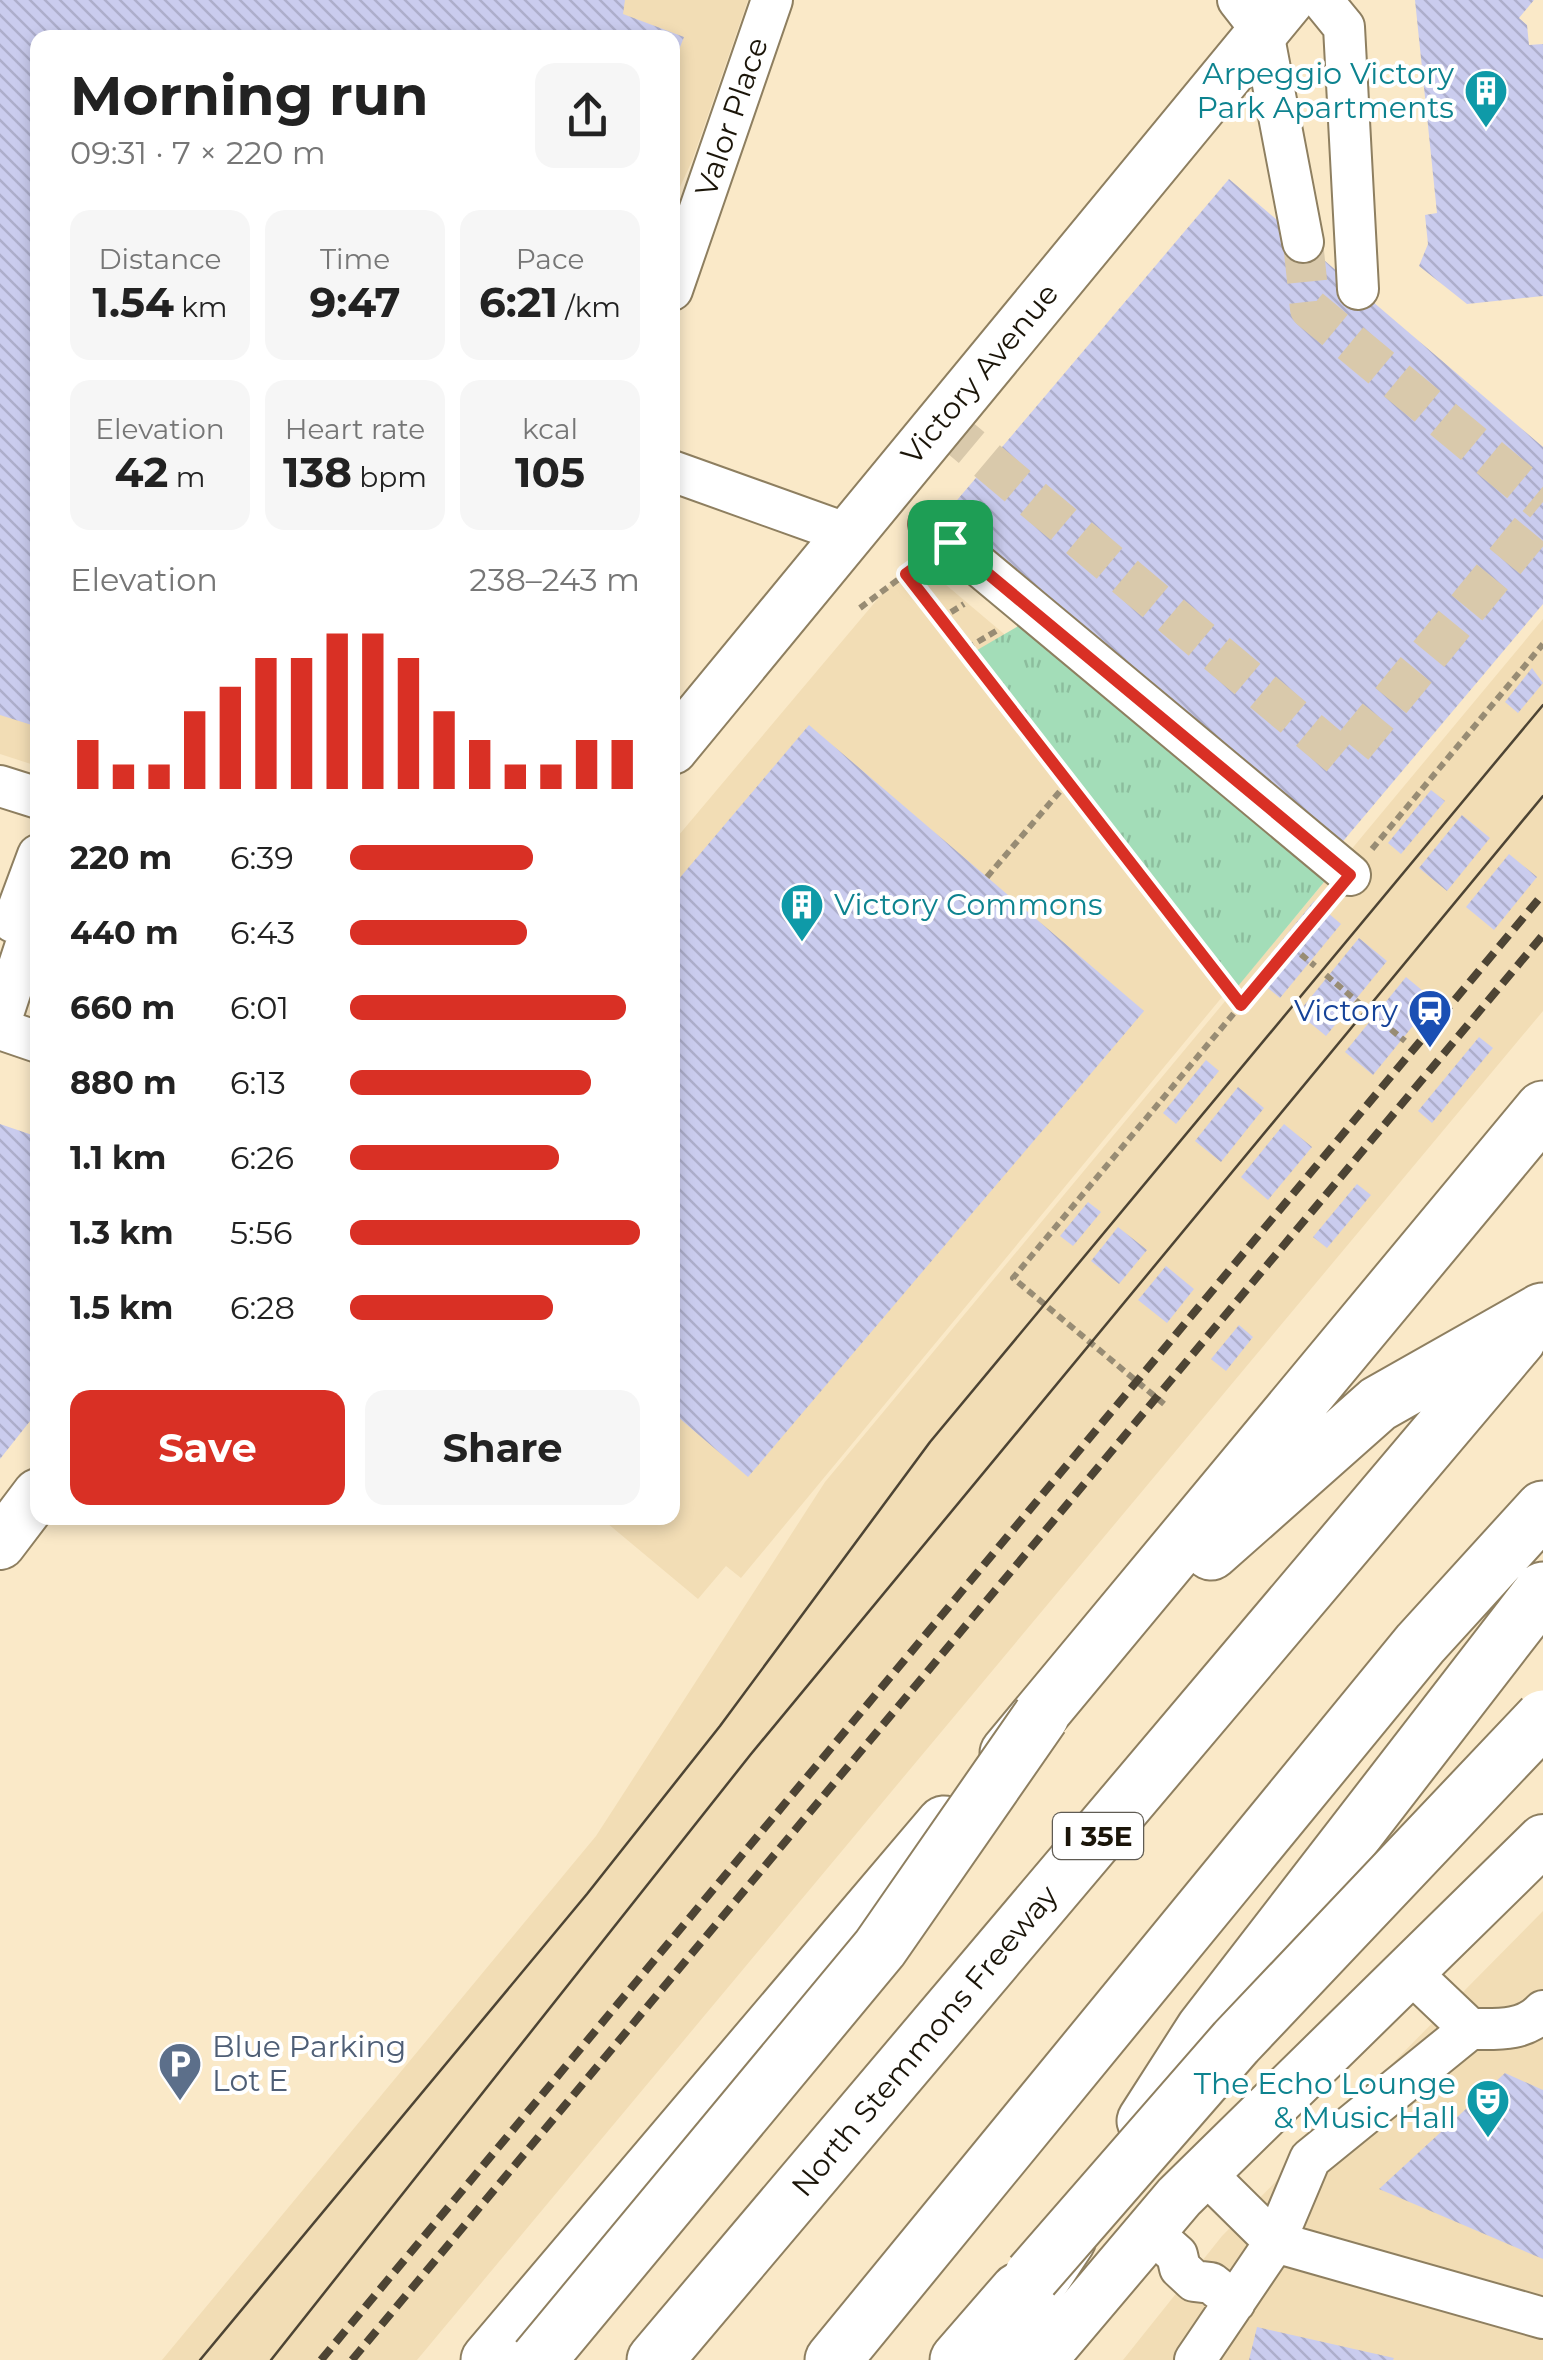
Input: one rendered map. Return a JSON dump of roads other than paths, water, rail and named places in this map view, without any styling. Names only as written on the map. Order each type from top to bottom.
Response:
[{"type":"highway","points":[[488,2360],[856,1922],[1041,1716],[1543,1109]]},
{"type":"highway","points":[[511,2360],[1199,1563],[1378,1404],[1542,1310]]},
{"type":"highway","name":"North Stemmons Freeway","points":[[655,2360],[1542,1310]]},
{"type":"highway","points":[[833,2360],[1420,1644],[1543,1509]]},
{"type":"highway","points":[[1005,2360],[1039,2283],[1204,2029],[1543,1590]]},
{"type":"highway","points":[[538,2360],[880,1948],[1041,1716]]},
{"type":"highway","points":[[958,2360],[1236,2042],[1543,1718]]},
{"type":"main road","name":"Victory Avenue","points":[[680,739],[1264,11]]},
{"type":"main road","points":[[0,1544],[30,1505]]},
{"type":"main road","points":[[1041,2360],[1163,2243],[1204,2172],[1543,1840]]},
{"type":"street","name":"Valor Place","points":[[680,267],[772,0]]},
{"type":"street","points":[[1322,0],[1344,28],[1358,290]]},
{"type":"street","points":[[1264,11],[1303,242]]},
{"type":"street","points":[[680,474],[848,534]]},
{"type":"street","points":[[940,532],[1350,875]]},
{"type":"street","points":[[0,786],[30,795]]},
{"type":"street","points":[[30,886],[0,1026],[30,1039]]},
{"type":"street","points":[[1409,1971],[1470,2029]]},
{"type":"street","points":[[1195,2360],[1223,2292],[1275,2242],[1310,2159],[1470,2029],[1508,2029],[1543,2012]]},
{"type":"street","points":[[1204,2172],[1275,2242],[1543,2318]]},
{"type":"street","points":[[1163,2243],[1194,2281],[1223,2292]]},
{"type":"tunnel","points":[[1303,242],[1310,309],[1543,502]]},
{"type":"tunnel","points":[[941,422],[1343,759],[1543,515]]},
{"type":"tram line","points":[[200,2360],[587,1894],[720,1726],[930,1442],[1543,705]]},
{"type":"tram line","points":[[271,2360],[751,1754],[1543,796]]},
{"type":"railway","points":[[321,2360],[1543,894]]},
{"type":"railway","points":[[352,2360],[1543,935]]},
{"type":"place","name":"Arpeggio Victory Park Apartments","points":[[1486,129]]},
{"type":"place","name":"Victory Commons","points":[[802,943]]},
{"type":"place","name":"Victory","points":[[1430,1049]]},
{"type":"place","name":"Blue Parking Lot E","points":[[180,2102]]},
{"type":"place","name":"The Echo Lounge & Music Hall","points":[[1488,2139]]}]
